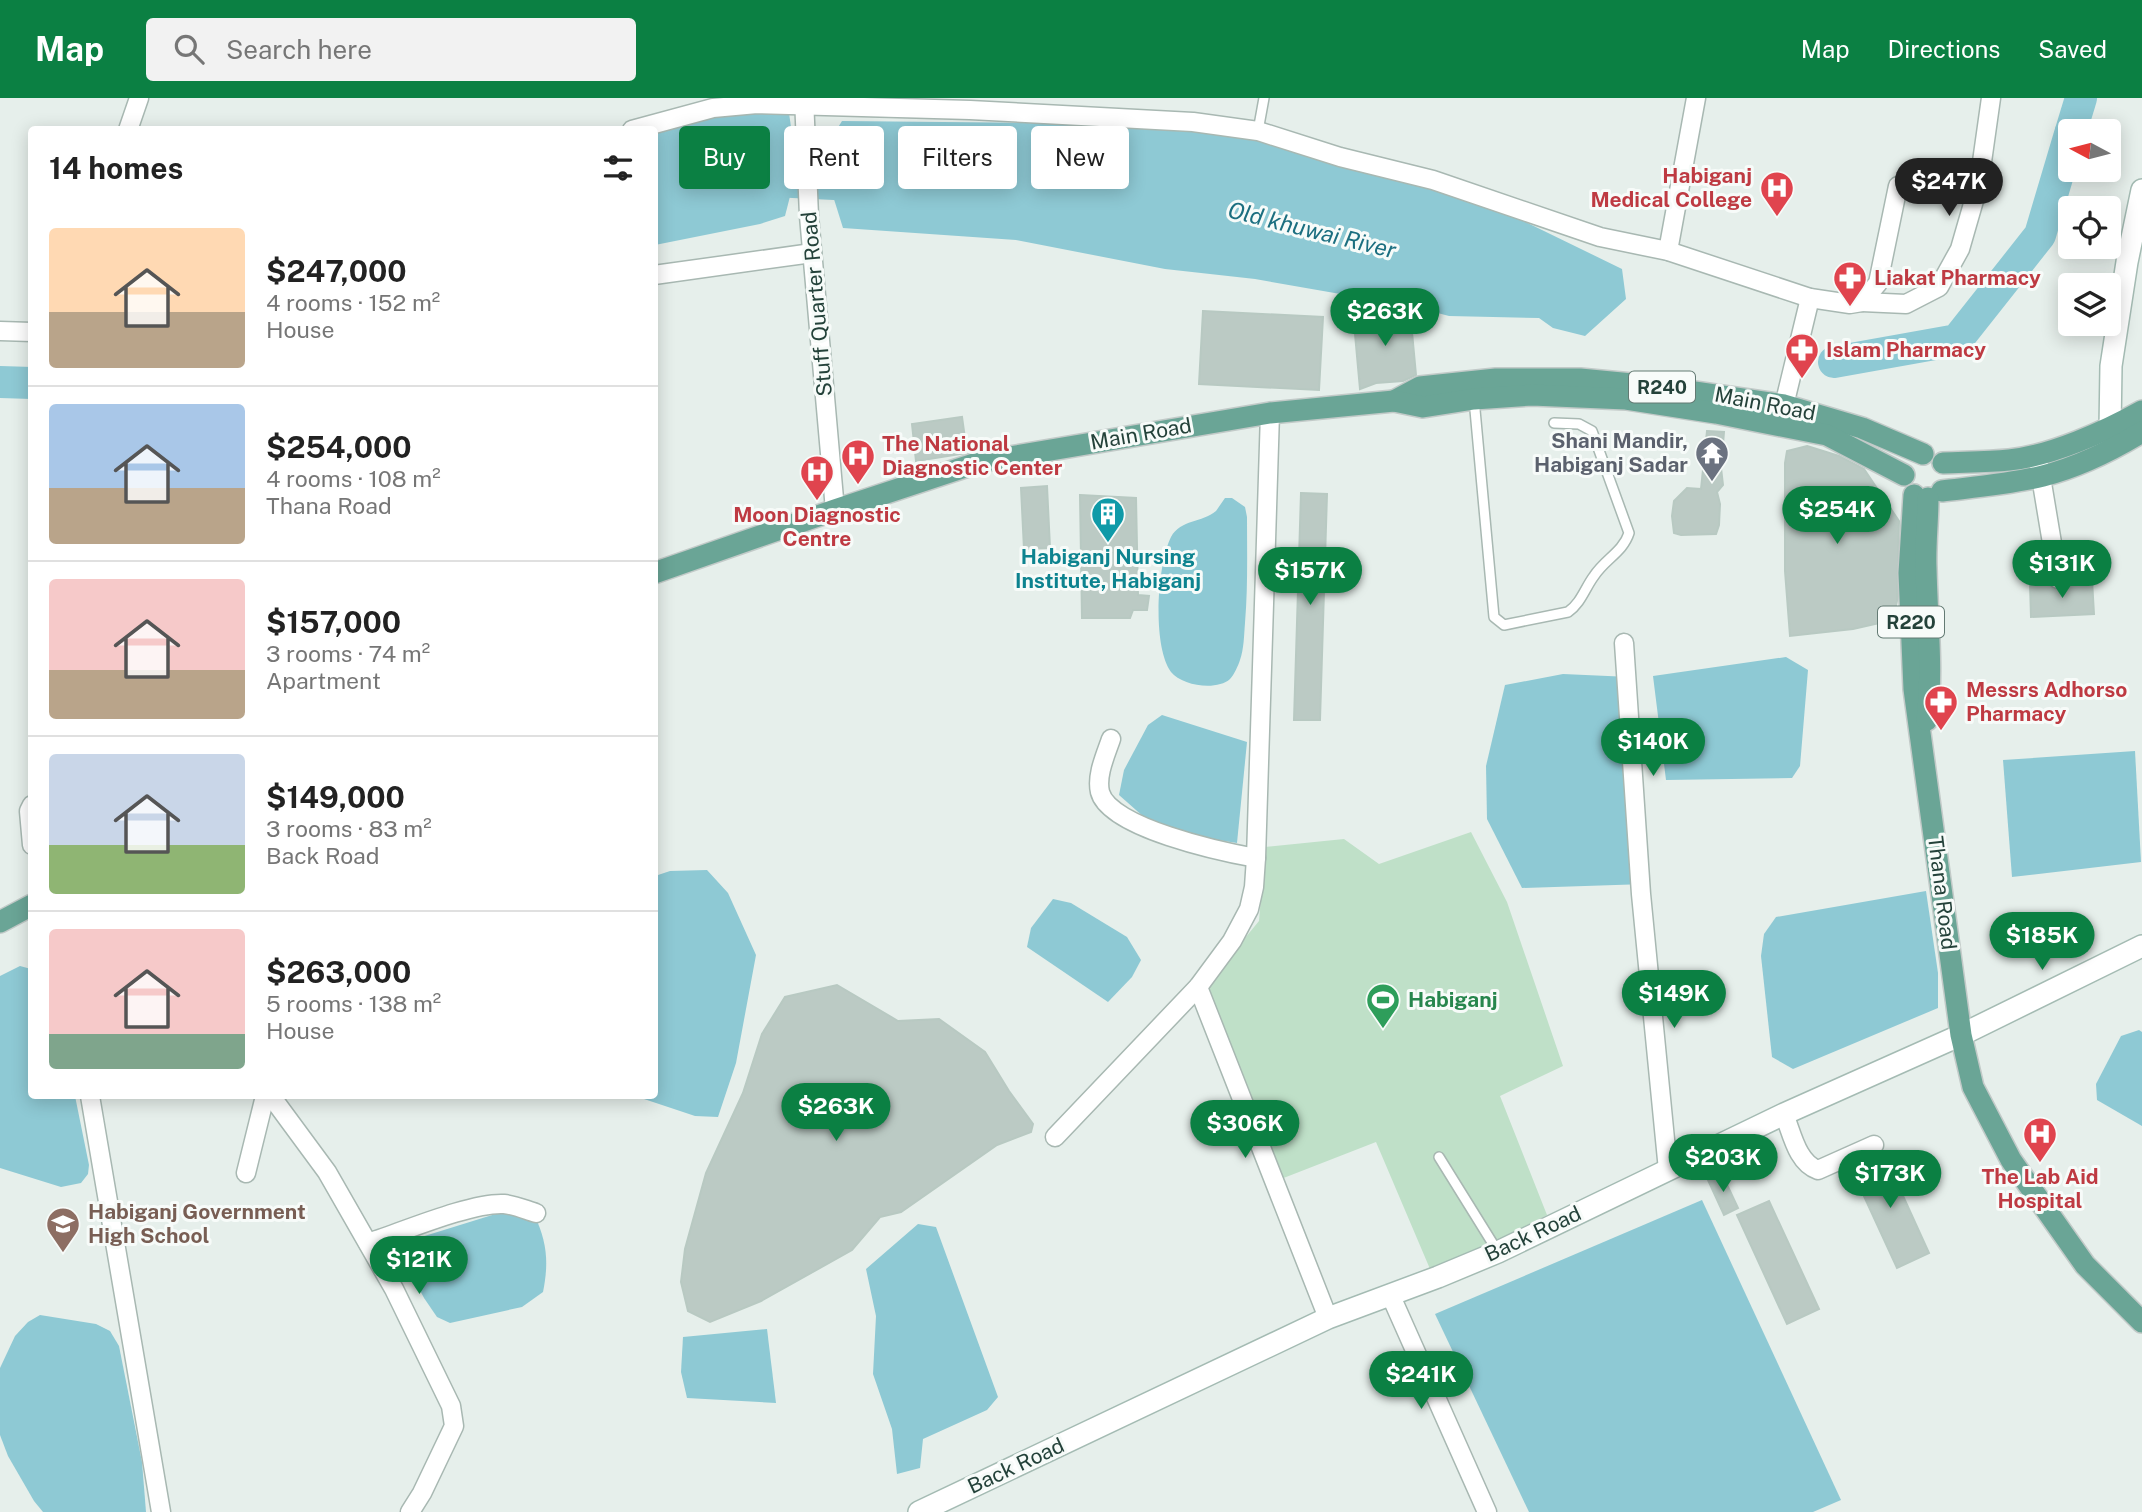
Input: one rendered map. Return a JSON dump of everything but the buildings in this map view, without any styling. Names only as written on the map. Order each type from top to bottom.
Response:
[{"type":"main road","name":"Main Road","points":[[1394,401],[1420,387],[1496,379],[1580,379],[1653,386],[1781,415],[1827,435],[1904,475]]},
{"type":"main road","name":"Main Road","points":[[658,572],[981,462],[1270,412],[1394,401],[1423,407],[1474,399],[1532,396],[1626,399],[1781,415],[1862,428],[1923,454]]},
{"type":"main road","name":"R240","points":[[1923,454],[1931,454],[1944,463],[2011,460],[2110,429],[2142,411]]},
{"type":"main road","points":[[1923,454],[1910,461],[1904,475],[1905,482],[1928,495],[2043,476],[2104,453],[2142,432]]},
{"type":"main road","points":[[1928,495],[1948,477],[1944,463]]},
{"type":"main road","name":"Thana Road","points":[[1928,495],[1909,573],[1914,690],[1961,1035]]},
{"type":"main road","points":[[0,922],[28,907]]},
{"type":"main road","name":"R220","points":[[1961,1035],[1973,1087],[2011,1160],[2085,1265],[2142,1322]]},
{"type":"street","points":[[129,126],[139,98]]},
{"type":"street","points":[[1668,251],[1696,98]]},
{"type":"street","points":[[647,126],[713,108],[803,102],[972,104],[1193,122],[1258,131],[1340,157],[1433,180],[1600,237],[1668,251],[1810,298],[1850,304],[1906,304],[1940,287],[1960,249],[1979,183],[1991,98]]},
{"type":"street","name":"Stuff Quarter Road","points":[[803,102],[809,216],[835,510]]},
{"type":"street","points":[[1862,302],[1878,283],[1898,186]]},
{"type":"street","points":[[2110,429],[2111,366],[2127,262],[2142,190]]},
{"type":"street","points":[[658,274],[812,253]]},
{"type":"street","points":[[1781,415],[1810,298]]},
{"type":"street","points":[[0,331],[28,332]]},
{"type":"street","points":[[1055,1137],[1198,987],[1232,941],[1249,909],[1256,858],[1270,412]]},
{"type":"street","points":[[2037,454],[2043,476],[2057,579]]},
{"type":"street","points":[[1623,643],[1641,894],[1668,1170]]},
{"type":"street","points":[[1111,739],[1100,776],[1099,790],[1104,802],[1116,812],[1154,831],[1203,848],[1256,858]]},
{"type":"street","name":"Back Road","points":[[919,1512],[1328,1318],[1498,1252],[1784,1114],[1961,1035],[2142,946]]},
{"type":"street","points":[[1198,987],[1328,1318]]},
{"type":"street","points":[[91,1099],[161,1512]]},
{"type":"street","points":[[246,1173],[264,1099]]},
{"type":"street","points":[[273,1099],[327,1172],[394,1289],[451,1406],[454,1426],[410,1512]]},
{"type":"street","points":[[1784,1114],[1801,1157],[1808,1167],[1818,1170],[1874,1145]]},
{"type":"street","points":[[368,1243],[467,1210],[496,1204],[508,1204],[536,1213]]},
{"type":"street","points":[[1390,1294],[1487,1512]]},
{"type":"lane","points":[[1258,131],[1264,98]]},
{"type":"lane","points":[[1474,399],[1494,617],[1504,625],[1569,612],[1576,607],[1602,565],[1625,546],[1629,533],[1592,430],[1579,424],[1554,423]]},
{"type":"lane","points":[[1439,1157],[1498,1252]]},
{"type":"green space","name":"Habiganj","points":[[1471,832],[1507,902],[1563,1066],[1500,1096],[1547,1215],[1433,1276],[1376,1142],[1281,1179],[1199,994],[1259,921],[1265,847],[1344,839],[1379,864]]},
{"type":"water","points":[[750,106],[789,113],[791,126],[784,126],[784,189],[792,189],[785,216],[760,224],[658,244],[658,129]]},
{"type":"water","points":[[842,121],[1119,126],[1031,126],[1031,189],[1129,189],[1129,126],[1233,131],[1499,209],[1622,269],[1626,299],[1585,336],[1553,328],[1539,318],[1449,316],[1415,307],[1255,279],[1165,269],[1016,240],[843,228],[832,189],[884,189],[884,126],[839,126]]},
{"type":"water","points":[[1225,498],[1232,498],[1245,507],[1247,517],[1247,597],[1243,647],[1238,665],[1230,679],[1217,685],[1191,684],[1171,672],[1161,644],[1159,605],[1162,566],[1175,531],[1210,515]]},
{"type":"water","points":[[1786,657],[1808,670],[1800,766],[1792,778],[1666,780],[1653,676]]},
{"type":"water","points":[[1563,674],[1630,677],[1646,884],[1522,888],[1487,819],[1486,766],[1505,685]]},
{"type":"water","points":[[1162,715],[1247,742],[1237,843],[1180,834],[1145,818],[1119,795],[1124,770],[1148,725]]},
{"type":"water","points":[[2135,751],[2141,862],[2012,877],[2003,760]]},
{"type":"water","points":[[707,870],[728,893],[756,955],[736,1063],[718,1117],[695,1116],[644,1099],[658,1099],[658,875],[670,871]]},
{"type":"water","points":[[1926,891],[1938,973],[1938,1008],[1793,1069],[1772,1057],[1761,956],[1764,934],[1776,917]]},
{"type":"water","points":[[1053,899],[1071,903],[1127,937],[1141,960],[1132,977],[1108,1002],[1027,947],[1031,928]]},
{"type":"water","points":[[20,966],[28,968],[28,1099],[76,1099],[89,1165],[88,1174],[81,1183],[61,1187],[0,1168],[0,976]]},
{"type":"water","points":[[2139,1030],[2142,1032],[2142,1126],[2097,1100],[2096,1084],[2121,1036]]},
{"type":"water","points":[[1702,1200],[1841,1500],[1813,1512],[1529,1512],[1435,1314]]},
{"type":"water","points":[[512,1209],[534,1214],[538,1224],[546,1252],[543,1292],[522,1307],[450,1323],[437,1317],[403,1258],[402,1243]]},
{"type":"water","points":[[918,1224],[936,1227],[998,1397],[987,1410],[923,1439],[920,1468],[897,1474],[892,1429],[873,1374],[876,1316],[866,1269]]},
{"type":"water","points":[[40,1315],[96,1324],[110,1331],[119,1346],[142,1462],[146,1512],[43,1512],[8,1456],[0,1435],[0,1368],[15,1336],[28,1322]]},
{"type":"water","points":[[767,1329],[776,1403],[687,1398],[681,1372],[683,1337]]},
{"type":"waterway","name":"Old khuwai River","points":[[2075,119],[2081,98]]},
{"type":"waterway","name":"Old khuwai River","points":[[1834,362],[1957,340],[2040,235],[2058,174]]},
{"type":"waterway","name":"Old khuwai River","points":[[770,181],[784,182]]},
{"type":"waterway","name":"Old khuwai River","points":[[0,382],[28,383]]},
{"type":"place","name":"Habiganj Medical College","points":[[1777,218]]},
{"type":"place","name":"Liakat Pharmacy","points":[[1850,308]]},
{"type":"place","name":"Islam Pharmacy","points":[[1802,380]]},
{"type":"place","name":"Shani Mandir, Habiganj Sadar","points":[[1712,483]]},
{"type":"place","name":"The National Diagnostic Center","points":[[858,486]]},
{"type":"place","name":"Moon Diagnostic Centre","points":[[817,502]]},
{"type":"place","name":"Habiganj Nursing Institute, Habiganj","points":[[1108,544]]},
{"type":"place","name":"Messrs Adhorso Pharmacy","points":[[1941,732]]},
{"type":"place","name":"Habiganj","points":[[1383,1030]]},
{"type":"place","name":"The Lab Aid Hospital","points":[[2040,1164]]},
{"type":"place","name":"Habiganj Government High School","points":[[63,1254]]}]
